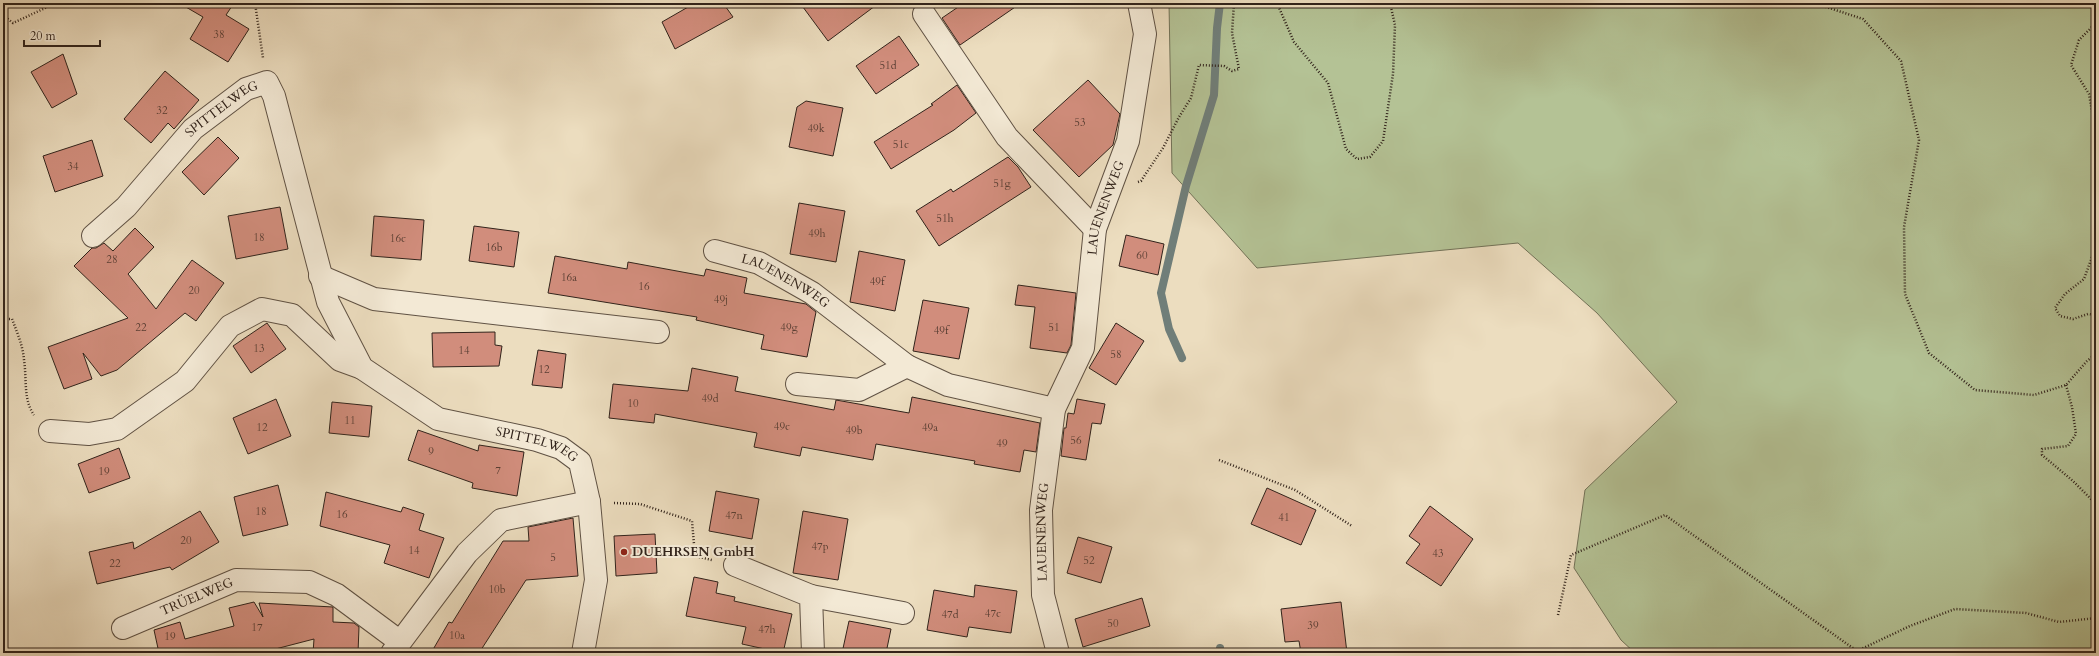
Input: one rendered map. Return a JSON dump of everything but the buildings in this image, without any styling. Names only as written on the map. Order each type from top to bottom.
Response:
[{"type":"street","name":"LAUENENWEG","points":[[1058,653],[1043,595],[1041,510],[1054,409],[1083,348],[1095,229],[1128,141],[1145,34],[1139,3]]},
{"type":"street","points":[[924,14],[1007,137],[1095,229]]},
{"type":"street","name":"SPITTELWEG","points":[[93,236],[126,207],[193,129],[246,89],[267,82],[274,96],[328,302],[362,368]]},
{"type":"street","name":"LAUENENWEG","points":[[715,251],[760,263],[812,294],[907,366],[948,385],[1054,409]]},
{"type":"street","points":[[320,276],[374,300],[658,332]]},
{"type":"street","name":"SPITTELWEG","points":[[50,431],[90,434],[117,429],[185,381],[230,326],[262,309],[292,315],[340,360],[362,368],[438,419],[537,440],[561,448],[580,462],[590,502],[596,580],[583,653]]},
{"type":"street","points":[[797,384],[859,390],[907,366]]},
{"type":"street","name":"TRÜELWEG","points":[[123,628],[236,580],[309,582],[337,595],[395,647],[467,553],[501,520],[590,502]]},
{"type":"street","points":[[736,565],[811,596],[903,613]]},
{"type":"street","points":[[811,596],[813,653]]},
{"type":"path","points":[[3,15],[13,24],[56,3]]},
{"type":"path","points":[[255,3],[267,82]]},
{"type":"path","points":[[1106,198],[1142,181],[1163,148],[1191,98],[1198,65],[1224,66],[1232,71],[1239,69],[1232,33],[1234,3]]},
{"type":"path","points":[[1277,3],[1294,42],[1328,83],[1346,150],[1357,159],[1370,157],[1383,141],[1393,74],[1395,25],[1390,3]]},
{"type":"path","points":[[1814,3],[1863,19],[1901,61],[1919,140],[1904,227],[1905,294],[1929,353],[1975,390],[2034,395],[2066,384],[2087,361],[2096,354]]},
{"type":"path","points":[[2096,22],[2079,40],[2071,65],[2089,94],[2096,134]]},
{"type":"path","points":[[2096,246],[2084,279],[2065,294],[2056,308],[2060,316],[2073,318],[2088,314],[2096,315]]},
{"type":"path","points":[[3,319],[12,318],[20,341],[24,360],[29,408],[50,431]]},
{"type":"path","points":[[2066,384],[2072,407],[2076,434],[2068,446],[2042,449],[2042,455],[2073,481],[2096,504]]},
{"type":"path","points":[[1219,460],[1295,490],[1352,526]]},
{"type":"path","points":[[590,502],[640,504],[692,521],[695,556],[736,565]]},
{"type":"path","points":[[1558,615],[1571,555],[1664,515],[1857,651],[1910,626],[1955,609],[2026,613],[2059,622],[2096,618]]},
{"type":"green space","points":[[1169,3],[2096,3],[2096,653],[1635,653],[1621,640],[1574,568],[1585,490],[1677,402],[1597,313],[1518,243],[1257,268],[1172,173]]},
{"type":"waterway","points":[[1182,358],[1169,329],[1161,293],[1186,186],[1214,95],[1217,28],[1220,3]]},
{"type":"waterway","points":[[1219,653],[1220,648]]},
{"type":"place","name":"DUEHRSEN GmbH","points":[[624,552]]}]
